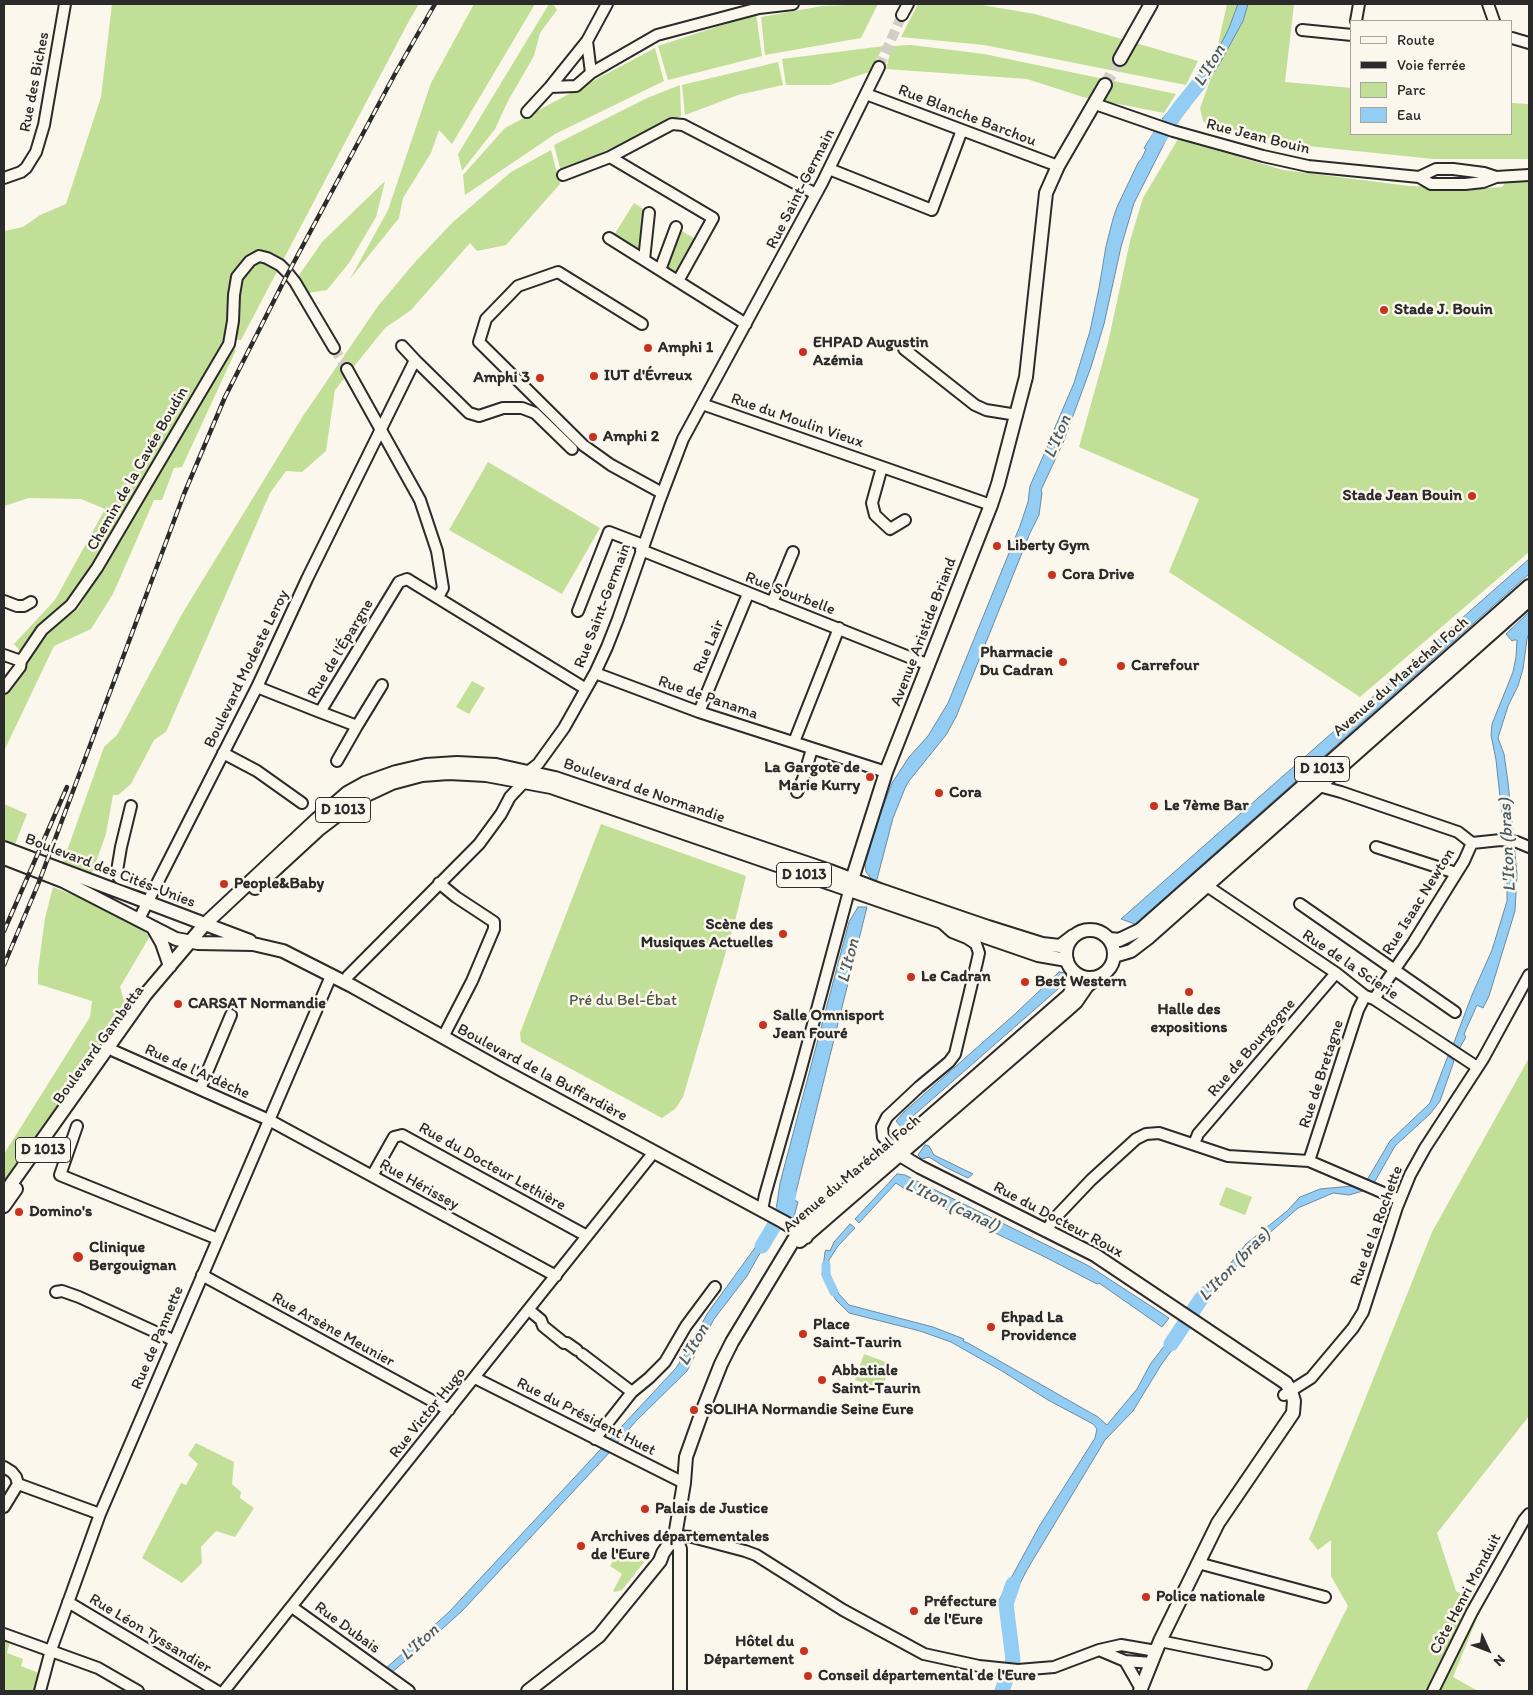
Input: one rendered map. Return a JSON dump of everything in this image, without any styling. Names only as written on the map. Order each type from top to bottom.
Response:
[{"type":"main road","points":[[1120,59],[1151,4]]},
{"type":"main road","name":"Avenue Aristide Briand","points":[[851,885],[886,772],[991,506],[1017,415],[1026,377],[1043,206],[1048,187],[1058,166],[1105,85]]},
{"type":"main road","name":"Avenue du Maréchal Foch","points":[[1110,939],[1119,940],[1140,930],[1529,586]]},
{"type":"main road","name":"Avenue du Maréchal Foch","points":[[1114,956],[1131,951],[1148,938],[1529,600]]},
{"type":"main road","name":"Boulevard de Normandie","points":[[230,905],[335,815],[360,798],[392,783],[422,775],[449,772],[555,778],[851,885],[942,921],[1070,966]]},
{"type":"main road","name":"Boulevard des Cités-Unies","points":[[4,848],[204,924]]},
{"type":"main road","name":"Boulevard des Cités-Unies","points":[[4,858],[63,881],[169,936],[194,943]]},
{"type":"main road","name":"Boulevard de Normandie","points":[[851,885],[880,890],[1042,944],[1060,946],[1074,936]]},
{"type":"main road","points":[[204,924],[205,916],[230,905]]},
{"type":"main road","name":"Boulevard Gambetta","points":[[4,1206],[114,1051],[194,943],[204,924],[230,905]]},
{"type":"main road","name":"Boulevard de la Buffardière","points":[[204,924],[259,945],[283,951],[345,983],[772,1215],[803,1234]]},
{"type":"main road","points":[[153,928],[162,943],[170,966]]},
{"type":"main road","points":[[1091,929],[1104,934],[1110,939],[1114,956],[1110,968],[1100,976],[1086,978],[1070,966],[1067,947],[1074,936],[1084,930],[1091,929]]},
{"type":"main road","name":"Boulevard de la Buffardière","points":[[194,943],[259,945]]},
{"type":"main road","name":"D 1013","points":[[4,1194],[145,995],[170,966],[194,943]]},
{"type":"main road","name":"Avenue du Maréchal Foch","points":[[684,1483],[686,1457],[721,1364],[732,1342],[790,1248],[803,1234],[1069,995],[1073,987],[1070,966]]},
{"type":"main road","name":"Avenue du Maréchal Foch","points":[[897,1151],[1066,1011],[1076,1002],[1087,986],[1100,976]]},
{"type":"main road","name":"Rue du Docteur Roux","points":[[897,1151],[920,1167],[1095,1255],[1194,1321],[1216,1343],[1287,1393]]},
{"type":"main road","points":[[1140,1690],[1156,1651],[1218,1523],[1293,1413],[1294,1400],[1287,1393]]},
{"type":"main road","points":[[528,1691],[599,1636],[660,1561],[663,1553],[675,1536],[684,1483]]},
{"type":"main road","points":[[675,1536],[680,1549],[680,1691]]},
{"type":"main road","points":[[660,1561],[668,1558],[673,1559],[679,1564]]},
{"type":"street","name":"Rue des Biches","points":[[4,178],[21,172],[26,168],[36,152],[44,125],[65,4]]},
{"type":"street","points":[[527,112],[587,41],[607,4]]},
{"type":"street","points":[[550,87],[576,86],[591,73],[657,35],[758,8],[793,4]]},
{"type":"street","points":[[902,16],[908,4]]},
{"type":"street","points":[[1356,20],[1359,4]]},
{"type":"street","points":[[1488,4],[1494,20]]},
{"type":"street","points":[[1302,30],[1350,35]]},
{"type":"street","points":[[1513,38],[1529,43]]},
{"type":"street","points":[[587,41],[591,73]]},
{"type":"street","name":"Rue Saint-Germain","points":[[345,983],[348,976],[479,844],[501,814],[510,796],[538,764],[564,728],[595,673],[618,619],[642,547],[683,439],[816,194],[878,66]]},
{"type":"street","name":"Rue Blanche Barchou","points":[[866,94],[1058,166]]},
{"type":"street","name":"Rue Jean Bouin","points":[[1094,104],[1173,131],[1280,161],[1330,169],[1419,177],[1431,184],[1465,184],[1483,182],[1496,177],[1529,175]]},
{"type":"street","points":[[563,175],[610,157],[672,124],[683,125],[816,194]]},
{"type":"street","points":[[829,169],[932,210],[962,130]]},
{"type":"street","points":[[610,157],[713,218],[678,281]]},
{"type":"street","name":"Rue Jean Bouin","points":[[1419,177],[1436,169],[1474,171],[1496,177]]},
{"type":"street","points":[[644,260],[649,213]]},
{"type":"street","points":[[660,270],[676,227]]},
{"type":"street","points":[[609,238],[746,324]]},
{"type":"street","name":"Chemin de la Cavée Boudin","points":[[4,688],[20,668],[21,661],[42,630],[71,605],[97,568],[229,344],[233,321],[234,295],[238,277],[250,260],[259,256],[267,258],[280,265],[291,276],[334,348]]},
{"type":"street","points":[[642,324],[558,272],[518,286],[486,319],[479,342],[583,445],[611,465],[662,493]]},
{"type":"street","points":[[402,346],[469,413],[479,416],[503,408],[522,408],[535,413],[572,449]]},
{"type":"street","points":[[904,349],[976,405],[986,410],[1017,415]]},
{"type":"street","name":"Boulevard Modeste Leroy","points":[[139,919],[257,687],[303,588],[415,360]]},
{"type":"street","points":[[347,369],[420,500],[433,537],[443,588],[438,598],[586,689]]},
{"type":"street","name":"Rue du Moulin Vieux","points":[[702,404],[991,506]]},
{"type":"street","points":[[882,467],[872,503],[875,515],[890,529],[905,520]]},
{"type":"street","name":"Rue Sourbelle","points":[[578,611],[609,532],[748,594],[839,628],[929,665]]},
{"type":"street","points":[[772,603],[793,552]]},
{"type":"street","name":"Rue de l'Épargne","points":[[257,687],[320,712],[399,582],[406,579],[438,598]]},
{"type":"street","name":"Rue Lair","points":[[699,712],[748,594]]},
{"type":"street","points":[[4,600],[17,606],[24,606],[31,602]]},
{"type":"street","points":[[794,742],[839,628]]},
{"type":"street","points":[[4,655],[21,661]]},
{"type":"street","name":"Rue de Panama","points":[[595,673],[699,712],[886,772]]},
{"type":"street","points":[[337,761],[382,685]]},
{"type":"street","points":[[320,712],[357,726]]},
{"type":"street","points":[[797,792],[803,780],[812,749]]},
{"type":"street","points":[[223,753],[257,771],[302,803]]},
{"type":"street","points":[[1319,786],[1458,832],[1472,842]]},
{"type":"street","points":[[131,806],[117,870],[119,878],[154,890]]},
{"type":"street","name":"Rue Isaac Newton","points":[[1370,998],[1394,970],[1413,943],[1464,861],[1472,842],[1501,840],[1517,842],[1529,847]]},
{"type":"street","points":[[1376,847],[1456,873]]},
{"type":"street","points":[[439,883],[456,897],[494,922],[494,929],[472,981],[444,1037]]},
{"type":"street","name":"Avenue Aristide Briand","points":[[772,1215],[765,1195],[851,885]]},
{"type":"street","name":"Rue de la Scierie","points":[[1207,886],[1370,998],[1477,1067]]},
{"type":"street","points":[[1300,904],[1455,1012]]},
{"type":"street","points":[[897,1151],[883,1137],[882,1127],[884,1122],[919,1087],[949,1062],[955,1054],[979,953],[976,944],[952,932],[945,927],[942,921]]},
{"type":"street","name":"Rue de Bourgogne","points":[[1194,1144],[1198,1134],[1336,973]]},
{"type":"street","name":"Rue de la Rochette","points":[[1287,1393],[1311,1378],[1353,1328],[1363,1312],[1410,1175],[1425,1148],[1483,1059],[1529,975]]},
{"type":"street","name":"Rue de Pannette","points":[[40,1691],[51,1650],[100,1514],[173,1340],[331,976]]},
{"type":"street","name":"Rue de Bretagne","points":[[1309,1161],[1358,1010],[1370,998]]},
{"type":"street","points":[[200,1089],[231,1015]]},
{"type":"street","name":"Rue de l'Ardèche","points":[[114,1051],[269,1120]]},
{"type":"street","name":"Rue Hérissey","points":[[269,1120],[556,1276]]},
{"type":"street","points":[[77,1126],[60,1175],[218,1239]]},
{"type":"street","points":[[1046,1231],[1054,1219],[1091,1180],[1136,1139],[1146,1134],[1159,1133],[1228,1156],[1309,1161],[1354,1182],[1400,1200]]},
{"type":"street","name":"Rue du Docteur Lethière","points":[[372,1176],[394,1137],[402,1135],[587,1236]]},
{"type":"street","name":"Rue Victor Hugo","points":[[224,1691],[654,1152]]},
{"type":"street","points":[[746,1202],[765,1195]]},
{"type":"street","name":"Rue Arsène Meunier","points":[[202,1275],[449,1410]]},
{"type":"street","points":[[604,1443],[632,1392],[665,1362],[686,1326],[715,1287]]},
{"type":"street","points":[[56,1292],[62,1291],[79,1297],[173,1340]]},
{"type":"street","points":[[529,1310],[541,1320],[543,1326],[632,1392]]},
{"type":"street","name":"Rue du Président Huet","points":[[475,1378],[684,1483]]},
{"type":"street","points":[[4,1467],[12,1472],[18,1484],[4,1507]]},
{"type":"street","points":[[18,1484],[100,1514]]},
{"type":"street","name":"Côte Henri Monduit","points":[[1433,1691],[1472,1612],[1529,1514]]},
{"type":"street","points":[[675,1536],[692,1537],[750,1553],[843,1610],[924,1654],[979,1666],[1018,1670],[1054,1667],[1099,1650],[1121,1645],[1156,1651],[1263,1662],[1266,1664]]},
{"type":"street","points":[[1198,1563],[1325,1597]]},
{"type":"street","name":"Rue Léon Tyssandier","points":[[68,1602],[217,1691]]},
{"type":"street","name":"Rue Dubais","points":[[292,1607],[409,1691]]},
{"type":"street","points":[[4,1634],[98,1668],[138,1691]]},
{"type":"street","points":[[1099,1650],[1125,1662],[1140,1690]]},
{"type":"street","points":[[1125,1662],[1156,1651]]},
{"type":"green space","points":[[112,4],[419,4],[241,340],[226,339],[68,604],[40,625],[22,653],[14,644],[55,600],[105,509],[81,499],[29,498],[4,506],[4,231],[23,227],[40,215],[66,204],[101,97]]},
{"type":"green space","points":[[474,4],[535,4],[452,144],[439,130],[431,153],[403,198],[399,218],[350,279],[388,210],[431,83]]},
{"type":"green space","points":[[549,4],[553,4],[557,10],[540,33],[534,56],[508,101],[495,129],[462,171],[458,154]]},
{"type":"green space","points":[[878,4],[861,38],[765,55],[761,17],[822,6]]},
{"type":"green space","points":[[918,4],[976,4],[1035,14],[1198,61],[1186,85],[984,45],[901,37]]},
{"type":"green space","points":[[1227,4],[1294,4],[1285,82],[1350,88],[1350,135],[1513,135],[1513,103],[1529,104],[1529,159],[1433,159],[1308,146],[1211,127],[1203,121],[1200,108],[1210,81]]},
{"type":"green space","points":[[756,14],[762,56],[668,80],[658,46]]},
{"type":"green space","points":[[911,45],[984,54],[1176,94],[1164,113],[1083,97],[1027,79],[886,69],[892,46]]},
{"type":"green space","points":[[884,46],[869,72],[830,85],[786,85],[782,59]]},
{"type":"green space","points":[[655,48],[664,81],[555,134],[465,195],[463,175],[505,128]]},
{"type":"green space","points":[[778,62],[783,85],[738,95],[685,115],[682,85]]},
{"type":"green space","points":[[680,85],[681,116],[561,172],[554,145],[647,98]]},
{"type":"green space","points":[[1178,139],[1283,170],[1409,186],[1488,188],[1502,187],[1506,182],[1529,181],[1529,552],[1360,697],[1169,572],[1199,499],[1079,447],[1108,343],[1130,241],[1143,198]]},
{"type":"green space","points":[[551,150],[560,184],[506,245],[477,251],[470,243],[411,310],[385,328],[335,390],[326,451],[302,472],[286,471],[270,493],[166,732],[154,740],[131,784],[118,795],[113,795],[106,834],[92,873],[63,862],[104,747],[117,735],[182,614],[303,416],[378,306],[416,261],[453,222],[511,172]]},
{"type":"green space","points":[[385,181],[376,217],[349,263],[327,290],[308,293],[297,278],[322,242]]},
{"type":"green space","points":[[634,203],[645,210],[642,251],[614,235]]},
{"type":"green space","points":[[678,229],[696,241],[676,274],[664,267]]},
{"type":"green space","points":[[232,348],[236,350],[182,467],[174,468],[162,500],[154,500],[113,594],[91,629],[54,646],[4,751],[4,694],[42,636],[78,609]]},
{"type":"green space","points":[[488,462],[600,528],[562,594],[449,530]]},
{"type":"green space","points":[[472,681],[485,688],[469,714],[456,707]]},
{"type":"green space","points":[[4,804],[27,814],[15,844],[4,840]]},
{"type":"green space","name":"Pré du Bel-Ébat","points":[[601,824],[746,876],[735,921],[683,1097],[675,1109],[662,1118],[521,1042],[520,1033]]},
{"type":"green space","points":[[53,887],[120,914],[150,936],[120,987],[128,1014],[4,1189],[4,1154],[90,1017],[92,1001],[38,984],[45,918]]},
{"type":"green space","points":[[1529,1058],[1529,1416],[1437,1533],[1456,1591],[1482,1606],[1453,1677],[1478,1691],[1306,1691],[1348,1606],[1331,1576],[1331,1540],[1318,1550],[1309,1539],[1432,1232]]},
{"type":"green space","points":[[1226,1187],[1252,1197],[1245,1215],[1219,1205]]},
{"type":"green space","points":[[864,1354],[891,1364],[882,1389],[855,1380]]},
{"type":"green space","points":[[196,1443],[234,1462],[232,1484],[241,1492],[240,1498],[254,1508],[235,1537],[216,1531],[201,1547],[202,1563],[182,1583],[142,1558],[181,1483],[186,1485],[198,1464],[188,1455]]},
{"type":"green space","points":[[621,1547],[644,1562],[622,1590],[615,1592],[613,1591],[622,1574],[610,1566]]},
{"type":"green space","points":[[4,1639],[10,1641],[7,1653],[23,1659],[21,1666],[41,1674],[36,1691],[4,1691]]},
{"type":"water","points":[[1238,4],[1248,4],[1243,21],[1220,63],[1196,98],[1183,94],[1217,52]]},
{"type":"water","points":[[1178,100],[1190,106],[1176,124],[1162,119]]},
{"type":"water","points":[[1154,132],[1168,136],[1134,203],[1121,247],[1104,324],[1091,367],[1063,443],[1050,439],[1074,383],[1090,331],[1106,246],[1117,207],[1142,158],[1146,149],[1144,148]]},
{"type":"water","points":[[1049,443],[1061,447],[1041,490],[1039,515],[956,717],[946,735],[905,788],[893,818],[876,883],[866,872],[865,864],[879,817],[892,783],[909,757],[928,736],[948,703],[1020,526],[1028,502],[1030,486]]},
{"type":"water","points":[[1529,559],[1529,574],[1135,924],[1121,919]]},
{"type":"water","points":[[1529,612],[1529,633],[1523,669],[1498,738],[1504,754],[1508,782],[1517,874],[1515,911],[1489,996],[1483,1008],[1477,1005],[1464,1034],[1466,1037],[1459,1049],[1453,1045],[1492,950],[1507,901],[1503,824],[1496,760],[1491,735],[1492,724],[1513,672],[1516,657],[1517,640],[1512,641],[1506,634]]},
{"type":"water","points":[[858,907],[867,907],[794,1200],[798,1202],[794,1217],[792,1218],[776,1210],[780,1183],[849,922]]},
{"type":"water","points":[[1059,972],[1065,973],[1066,982],[913,1116],[905,1129],[902,1128],[896,1121],[904,1112],[1015,1014]]},
{"type":"water","points":[[1448,1056],[1454,1061],[1440,1101],[1430,1114],[1395,1146],[1374,1183],[1367,1180],[1390,1141],[1430,1103]]},
{"type":"water","points":[[925,1145],[929,1146],[934,1155],[973,1174],[968,1178],[929,1157],[922,1159],[918,1155]]},
{"type":"water","points":[[897,1174],[905,1175],[1089,1266],[1169,1318],[1162,1327],[1099,1283],[1097,1284],[908,1191],[896,1183],[859,1223],[855,1219]]},
{"type":"water","points":[[1352,1186],[1363,1191],[1349,1195],[1333,1193],[1298,1208],[1250,1250],[1227,1278],[1210,1294],[1200,1311],[1190,1306],[1196,1297],[1220,1276],[1246,1244],[1287,1211],[1300,1197],[1320,1189]]},
{"type":"water","points":[[850,1224],[855,1228],[838,1246],[829,1260],[828,1268],[830,1275],[822,1275],[826,1250],[830,1251],[834,1242]]},
{"type":"water","points":[[770,1227],[777,1231],[764,1246],[747,1276],[714,1319],[687,1371],[637,1420],[617,1443],[610,1439],[676,1368],[707,1314]]},
{"type":"water","points":[[825,1281],[833,1282],[838,1293],[849,1305],[933,1327],[964,1339],[963,1341],[1098,1417],[1107,1425],[1137,1389],[1151,1363],[1180,1326],[1186,1331],[1161,1365],[1133,1411],[1105,1440],[1028,1568],[1015,1593],[1013,1605],[998,1602],[1040,1525],[1095,1438],[1097,1429],[1093,1424],[1048,1400],[951,1342],[920,1331],[849,1313],[836,1300]]},
{"type":"water","points":[[601,1449],[609,1453],[463,1610],[391,1673],[385,1669],[448,1613]]},
{"type":"water","points":[[1006,1624],[1015,1626],[1019,1661],[1006,1660],[1008,1646]]},
{"type":"waterway","name":"L'Iton","points":[[1157,141],[1180,107],[1201,81]]},
{"type":"waterway","name":"L'Iton","points":[[762,1246],[786,1206],[789,1194]]},
{"type":"waterway","name":"L'Iton (canal)","points":[[826,1265],[826,1275],[834,1292]]},
{"type":"waterway","name":"L'Iton (bras)","points":[[1171,1344],[1206,1293]]},
{"type":"waterway","name":"L'Iton (bras)","points":[[1002,1691],[1013,1660],[1006,1604],[1013,1584]]},
{"type":"tunnel","points":[[879,67],[902,15]]},
{"type":"tunnel","points":[[1105,85],[1120,59]]},
{"type":"tunnel","points":[[334,348],[347,369]]},
{"type":"railway","points":[[4,965],[39,882],[184,494],[225,397],[286,277],[396,72],[435,4]]},
{"type":"railway","points":[[4,931],[67,787]]},
{"type":"place","name":"Stade J. Bouin","points":[[1384,310]]},
{"type":"place","name":"Amphi 1","points":[[648,348]]},
{"type":"place","name":"EHPAD Augustin Azémia","points":[[803,352]]},
{"type":"place","name":"IUT d'Évreux","points":[[594,376]]},
{"type":"place","name":"Amphi 3","points":[[540,378]]},
{"type":"place","name":"Amphi 2","points":[[593,437]]},
{"type":"place","name":"Stade Jean Bouin","points":[[1472,496]]},
{"type":"place","name":"Liberty Gym","points":[[997,546]]},
{"type":"place","name":"Cora Drive","points":[[1052,575]]},
{"type":"place","name":"Pharmacie Du Cadran","points":[[1063,662]]},
{"type":"place","name":"Carrefour","points":[[1121,666]]},
{"type":"place","name":"La Gargote de Marie Kurry","points":[[870,777]]},
{"type":"place","name":"Cora","points":[[939,793]]},
{"type":"place","name":"Le 7ème Bar","points":[[1154,806]]},
{"type":"place","name":"People&Baby","points":[[224,884]]},
{"type":"place","name":"Scène des Musiques Actuelles","points":[[783,934]]},
{"type":"place","name":"Le Cadran","points":[[911,977]]},
{"type":"place","name":"Best Western","points":[[1025,982]]},
{"type":"place","name":"Halle des expositions","points":[[1189,992]]},
{"type":"place","name":"CARSAT Normandie","points":[[178,1004]]},
{"type":"place","name":"Salle Omnisport Jean Fouré","points":[[763,1025]]},
{"type":"place","name":"Domino's","points":[[19,1212]]},
{"type":"place","name":"Clinique Bergouignan","points":[[78,1257]]},
{"type":"place","name":"Ehpad La Providence","points":[[991,1327]]},
{"type":"place","name":"Place Saint-Taurin","points":[[803,1334]]},
{"type":"place","name":"Abbatiale Saint-Taurin","points":[[822,1380]]},
{"type":"place","name":"SOLIHA Normandie Seine Eure","points":[[694,1410]]},
{"type":"place","name":"Palais de Justice","points":[[645,1509]]},
{"type":"place","name":"Archives départementales de l'Eure","points":[[581,1546]]},
{"type":"place","name":"Police nationale","points":[[1146,1597]]},
{"type":"place","name":"Préfecture de l'Eure","points":[[914,1611]]},
{"type":"place","name":"Hôtel du Département","points":[[804,1651]]},
{"type":"place","name":"Conseil départemental de l'Eure","points":[[808,1676]]}]
